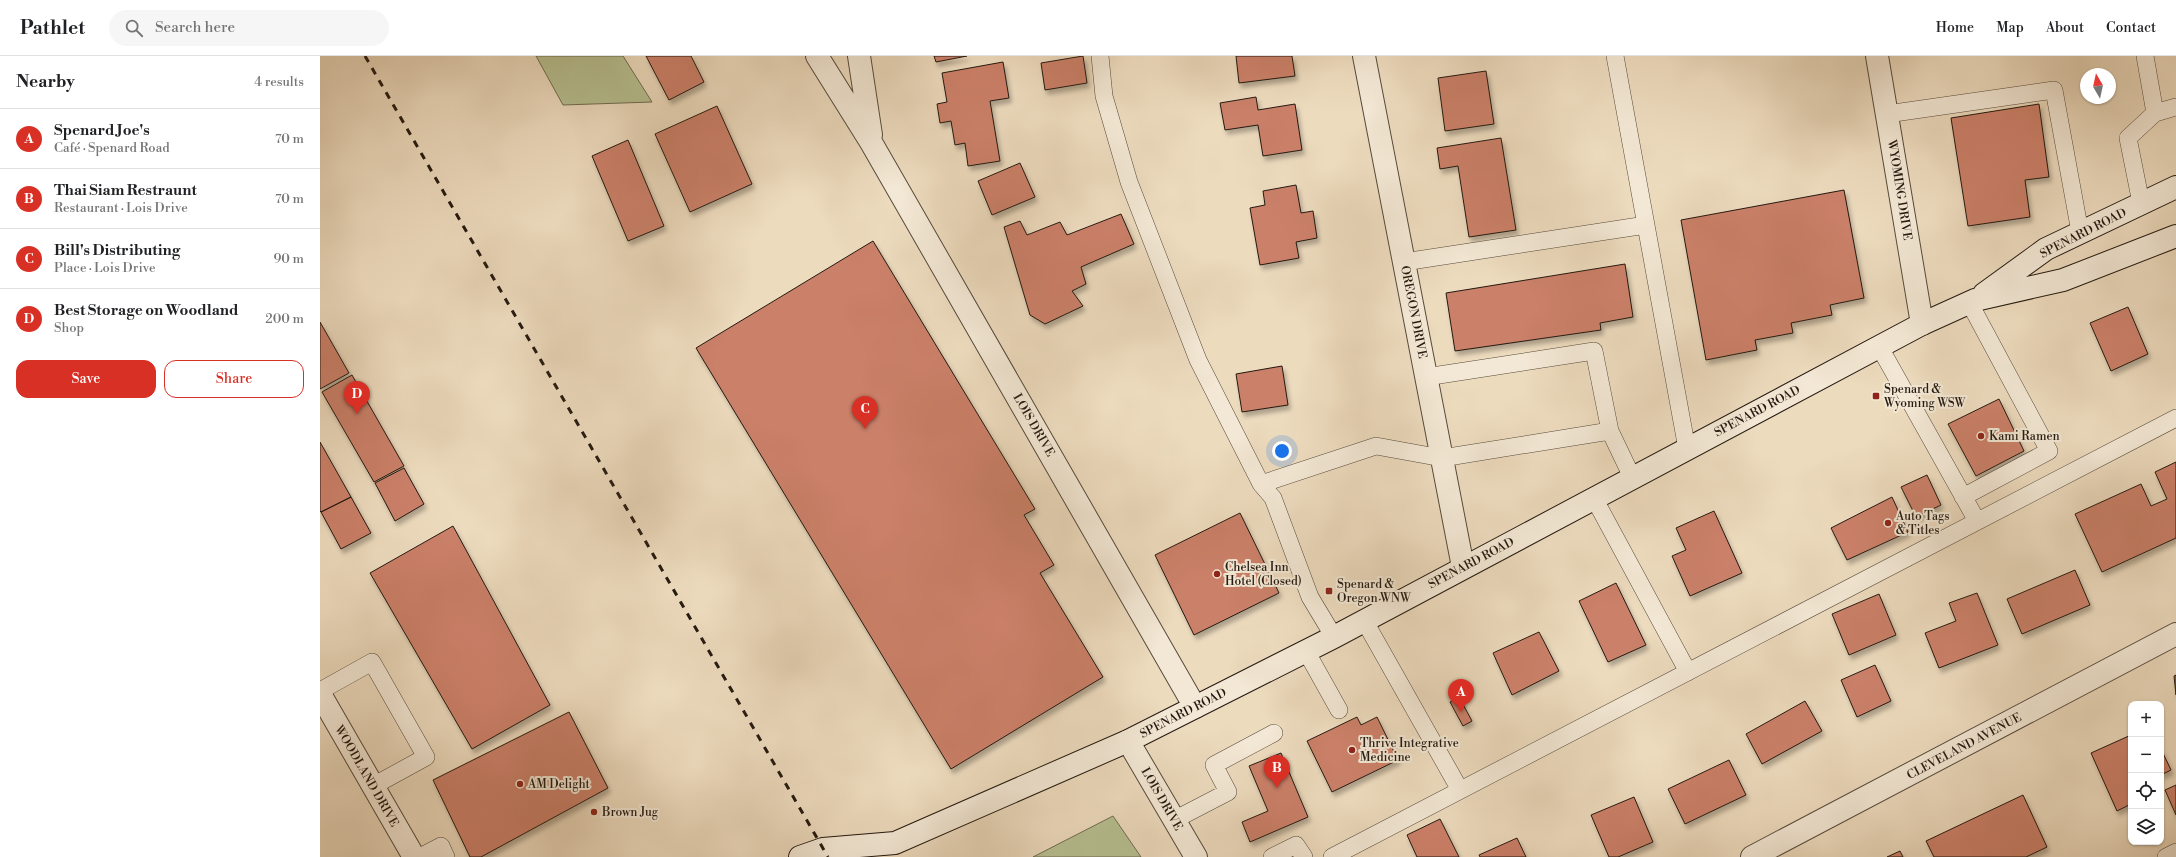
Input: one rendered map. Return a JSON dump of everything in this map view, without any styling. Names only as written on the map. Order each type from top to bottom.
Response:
[{"type":"street","name":"LOIS DRIVE","points":[[817,56],[872,144],[1195,707]]},
{"type":"street","name":"LOIS DRIVE","points":[[859,56],[872,144]]},
{"type":"street","name":"OREGON DRIVE","points":[[1364,56],[1463,567]]},
{"type":"street","name":"WYOMING DRIVE","points":[[1877,56],[1922,324]]},
{"type":"street","name":"SPENARD ROAD","points":[[800,857],[823,849],[887,850],[1128,741],[1334,637],[1879,346],[1972,301],[2046,249],[2176,187]]},
{"type":"street","name":"SPENARD ROAD","points":[[1972,301],[2063,280],[2176,236]]},
{"type":"street","name":"CLEVELAND AVENUE","points":[[1752,857],[2176,634]]},
{"type":"street","name":"WOODLAND DRIVE","points":[[320,693],[414,857]]},
{"type":"street","name":"LOIS DRIVE","points":[[1128,741],[1196,857]]},
{"type":"lane","points":[[1100,56],[1104,96],[1130,182],[1198,360],[1261,484],[1272,498],[1310,597],[1334,637]]},
{"type":"lane","points":[[1615,56],[1687,449]]},
{"type":"lane","points":[[2145,56],[2155,113]]},
{"type":"lane","points":[[1887,114],[2054,90],[2080,232]]},
{"type":"lane","points":[[2141,203],[2128,138],[2155,113],[2176,107]]},
{"type":"lane","points":[[1404,262],[1646,225]]},
{"type":"lane","points":[[1963,497],[2049,451],[1972,301]]},
{"type":"lane","points":[[1879,346],[1977,522]]},
{"type":"lane","points":[[1426,377],[1594,351],[1610,431],[1632,478]]},
{"type":"lane","points":[[1332,857],[2176,418]]},
{"type":"lane","points":[[1261,484],[1376,446],[1442,458],[1610,431]]},
{"type":"lane","points":[[1594,498],[1688,672]]},
{"type":"lane","points":[[1364,620],[1460,790]]},
{"type":"lane","points":[[1306,651],[1338,710]]},
{"type":"lane","points":[[320,693],[372,662],[426,757],[373,786]]},
{"type":"lane","points":[[1174,820],[1228,792],[1214,765],[1274,733]]},
{"type":"lane","points":[[1272,857],[1296,845],[1304,857]]},
{"type":"lane","points":[[420,857],[441,846],[446,857]]},
{"type":"lane","points":[[2166,857],[2176,852]]},
{"type":"green space","points":[[536,56],[623,56],[652,102],[563,105]]},
{"type":"green space","points":[[1113,816],[1141,857],[1033,857]]},
{"type":"building","points":[[646,56],[691,56],[704,82],[669,100]]},
{"type":"building","points":[[934,56],[967,56],[936,62]]},
{"type":"building","points":[[1083,56],[1087,83],[1045,90],[1041,63]]},
{"type":"building","points":[[1236,56],[1292,56],[1295,76],[1239,83]]},
{"type":"building","points":[[1003,62],[1009,98],[990,101],[1000,161],[968,166],[965,143],[955,145],[951,121],[940,123],[937,104],[947,102],[942,73]]},
{"type":"building","points":[[1486,71],[1494,124],[1445,131],[1438,78]]},
{"type":"building","points":[[1256,97],[1258,110],[1295,104],[1302,150],[1263,156],[1258,125],[1225,130],[1220,103]]},
{"type":"building","points":[[2039,104],[2049,177],[2025,180],[2030,217],[1968,226],[1951,118]]},
{"type":"building","points":[[717,106],[752,184],[690,212],[655,134]]},
{"type":"building","points":[[1501,138],[1516,230],[1469,237],[1458,166],[1440,169],[1437,148]]},
{"type":"building","points":[[628,140],[664,226],[628,241],[592,156]]},
{"type":"building","points":[[1020,163],[1035,197],[992,215],[978,181]]},
{"type":"building","points":[[1296,185],[1301,213],[1313,211],[1317,238],[1296,242],[1299,258],[1260,265],[1250,208],[1265,205],[1263,191]]},
{"type":"building","points":[[1844,190],[1864,298],[1830,305],[1832,315],[1791,323],[1793,333],[1755,340],[1757,350],[1706,360],[1681,220]]},
{"type":"building","points":[[1121,214],[1134,244],[1081,267],[1086,284],[1072,291],[1083,306],[1045,324],[1030,315],[1004,227],[1020,221],[1027,235],[1060,222],[1067,235]]},
{"type":"building","points":[[873,241],[1035,509],[1024,515],[1054,565],[1040,573],[1103,677],[951,769],[696,348]]},
{"type":"building","points":[[1625,264],[1633,317],[1600,323],[1601,330],[1455,351],[1446,293]]},
{"type":"building","points":[[2128,307],[2148,354],[2111,371],[2090,323]]},
{"type":"building","points":[[320,322],[349,373],[320,389]]},
{"type":"building","points":[[1282,366],[1288,405],[1242,412],[1236,374]]},
{"type":"building","points":[[352,375],[404,466],[374,482],[322,392]]},
{"type":"building","points":[[1999,399],[2024,451],[1976,476],[1948,424]]},
{"type":"building","points":[[320,442],[351,497],[321,512],[320,511]]},
{"type":"building","points":[[2176,462],[2176,538],[2102,572],[2075,514],[2141,484],[2151,506],[2167,499],[2155,472]]},
{"type":"building","points":[[404,468],[424,504],[395,521],[375,483]]},
{"type":"building","points":[[1927,475],[1941,505],[1916,517],[1901,487]]},
{"type":"building","points":[[351,497],[371,533],[341,549],[321,512]]},
{"type":"building","points":[[1892,497],[1908,532],[1847,560],[1831,528]]},
{"type":"building","points":[[1714,511],[1742,573],[1690,596],[1672,556],[1686,550],[1676,528]]},
{"type":"building","name":"Chelsea Inn Hotel (Closed)","points":[[1240,513],[1279,593],[1194,635],[1155,555]]},
{"type":"building","points":[[453,526],[550,705],[472,749],[370,573]]},
{"type":"building","points":[[2075,570],[2090,605],[2022,634],[2007,599]]},
{"type":"building","points":[[1616,583],[1646,645],[1608,662],[1579,601]]},
{"type":"building","points":[[1977,593],[1998,645],[1939,668],[1925,633],[1956,621],[1949,603]]},
{"type":"building","points":[[1879,594],[1896,635],[1849,655],[1832,614]]},
{"type":"building","points":[[1539,632],[1559,671],[1512,695],[1493,653]]},
{"type":"building","points":[[1875,665],[1891,701],[1857,717],[1841,680]]},
{"type":"building","points":[[2176,675],[2176,695],[2174,676]]},
{"type":"building","points":[[1459,697],[1472,721],[1463,726],[1450,702]]},
{"type":"building","points":[[1805,701],[1822,731],[1762,764],[1746,734]]},
{"type":"building","name":"AM Delight","points":[[569,712],[608,788],[481,857],[470,857],[433,780]]},
{"type":"building","name":"Thrive Integrative Medicine","points":[[1357,717],[1361,725],[1377,717],[1398,760],[1332,792],[1307,741]]},
{"type":"building","points":[[2128,736],[2128,806],[2117,811],[2091,753]]},
{"type":"building","points":[[1281,753],[1308,817],[1250,842],[1242,822],[1268,811],[1249,766]]},
{"type":"building","points":[[2164,755],[2171,770],[2164,774]]},
{"type":"building","points":[[1729,760],[1746,795],[1685,824],[1668,789]]},
{"type":"building","points":[[2176,785],[2176,815],[2165,790]]},
{"type":"building","points":[[2023,795],[2047,847],[2026,857],[1934,857],[1926,841]]},
{"type":"building","points":[[1634,797],[1653,842],[1618,857],[1609,857],[1591,815]]},
{"type":"building","points":[[1440,819],[1459,857],[1417,857],[1407,835]]},
{"type":"building","points":[[1517,838],[1526,857],[1480,857],[1479,855]]},
{"type":"building","points":[[1900,851],[1903,857],[1887,857]]},
{"type":"railway","points":[[365,56],[828,857]]},
{"type":"place","name":"Spenard & Wyoming WSW","points":[[1876,396]]},
{"type":"place","name":"Best Storage on Woodland","points":[[357,414]]},
{"type":"place","name":"Bill's Distributing","points":[[865,429]]},
{"type":"place","name":"Kami Ramen","points":[[1981,436]]},
{"type":"place","name":"Auto Tags & Titles","points":[[1888,523]]},
{"type":"place","name":"Chelsea Inn Hotel (Closed)","points":[[1217,574]]},
{"type":"place","name":"Spenard & Oregon WNW","points":[[1329,591]]},
{"type":"place","name":"Spenard Joe's","points":[[1461,712]]},
{"type":"place","name":"Thrive Integrative Medicine","points":[[1352,750]]},
{"type":"place","name":"AM Delight","points":[[520,784]]},
{"type":"place","name":"Thai Siam Restraunt","points":[[1277,788]]},
{"type":"place","name":"Brown Jug","points":[[594,812]]}]
